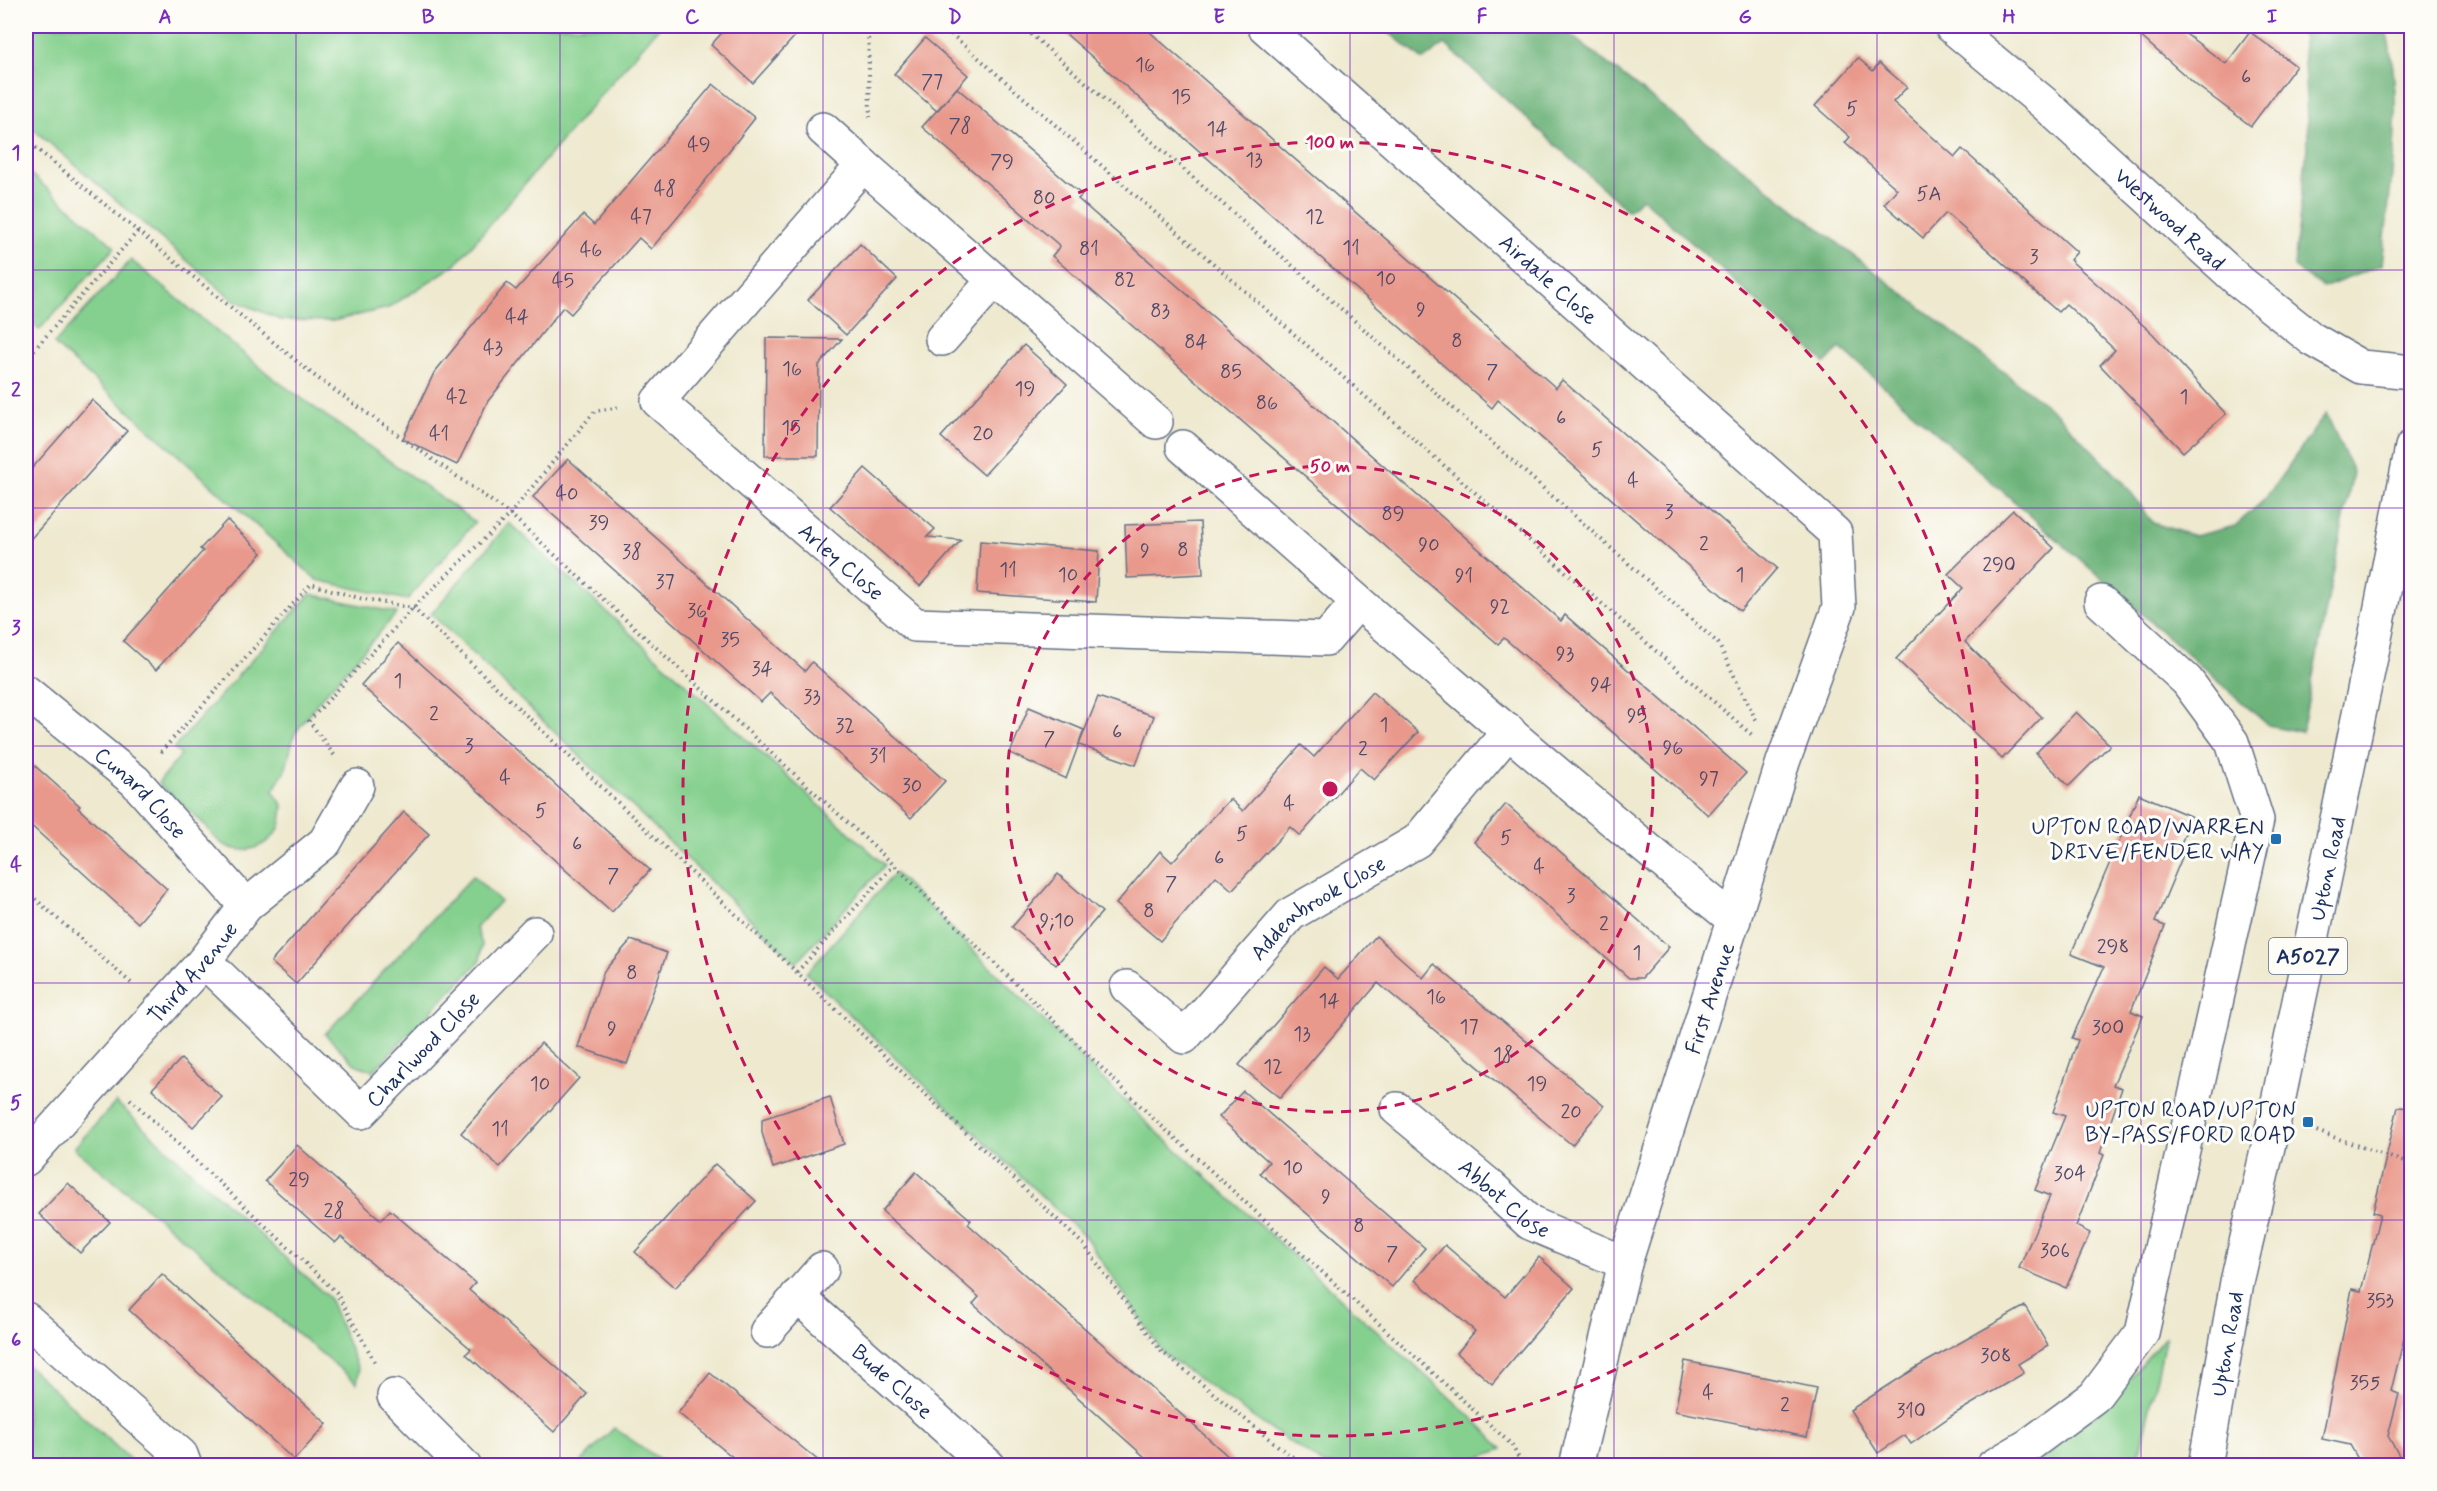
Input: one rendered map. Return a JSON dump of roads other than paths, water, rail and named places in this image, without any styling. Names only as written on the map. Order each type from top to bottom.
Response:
[{"type":"street","name":"Airdale Close","points":[[1264,26],[1835,533]]},
{"type":"street","name":"Westwood Road","points":[[1951,26],[2045,104],[2239,281],[2312,339],[2361,368],[2412,372]]},
{"type":"street","points":[[823,129],[1156,422]]},
{"type":"street","name":"Arley Close","points":[[867,168],[658,401],[915,625],[1326,639],[1358,602]]},
{"type":"street","points":[[942,339],[994,280]]},
{"type":"street","points":[[1183,447],[1358,602],[1634,839],[1734,920]]},
{"type":"street","name":"Upton Road","points":[[2205,1466],[2237,1282],[2275,1116],[2376,633],[2412,447]]},
{"type":"street","name":"First Avenue","points":[[1576,1466],[1625,1263],[1783,762],[1839,607],[1835,533]]},
{"type":"street","points":[[1993,1466],[2029,1444],[2094,1397],[2142,1333],[2257,820],[2232,742],[2187,681],[2101,602]]},
{"type":"street","name":"Cunard Close","points":[[26,692],[135,781],[246,906]]},
{"type":"street","name":"Addenbrook Close","points":[[1127,987],[1184,1036],[1291,914],[1417,841],[1509,731]]},
{"type":"street","name":"Third Avenue","points":[[26,1159],[204,962],[246,906],[325,842],[357,786]]},
{"type":"street","name":"Charlwood Close","points":[[204,962],[361,1112],[535,933]]},
{"type":"street","name":"Abbot Close","points":[[1397,1109],[1490,1186],[1530,1224],[1625,1263]]},
{"type":"street","points":[[767,1331],[822,1269]]},
{"type":"street","name":"Bude Close","points":[[797,1296],[989,1466]]},
{"type":"street","points":[[26,1319],[181,1455],[185,1466]]},
{"type":"street","points":[[394,1396],[464,1466]]},
{"type":"place","name":"UPTON ROAD/WARREN DRIVE/FENDER WAY","points":[[2276,839]]},
{"type":"place","name":"UPTON ROAD/UPTON BY-PASS/FORD ROAD","points":[[2308,1122]]}]
